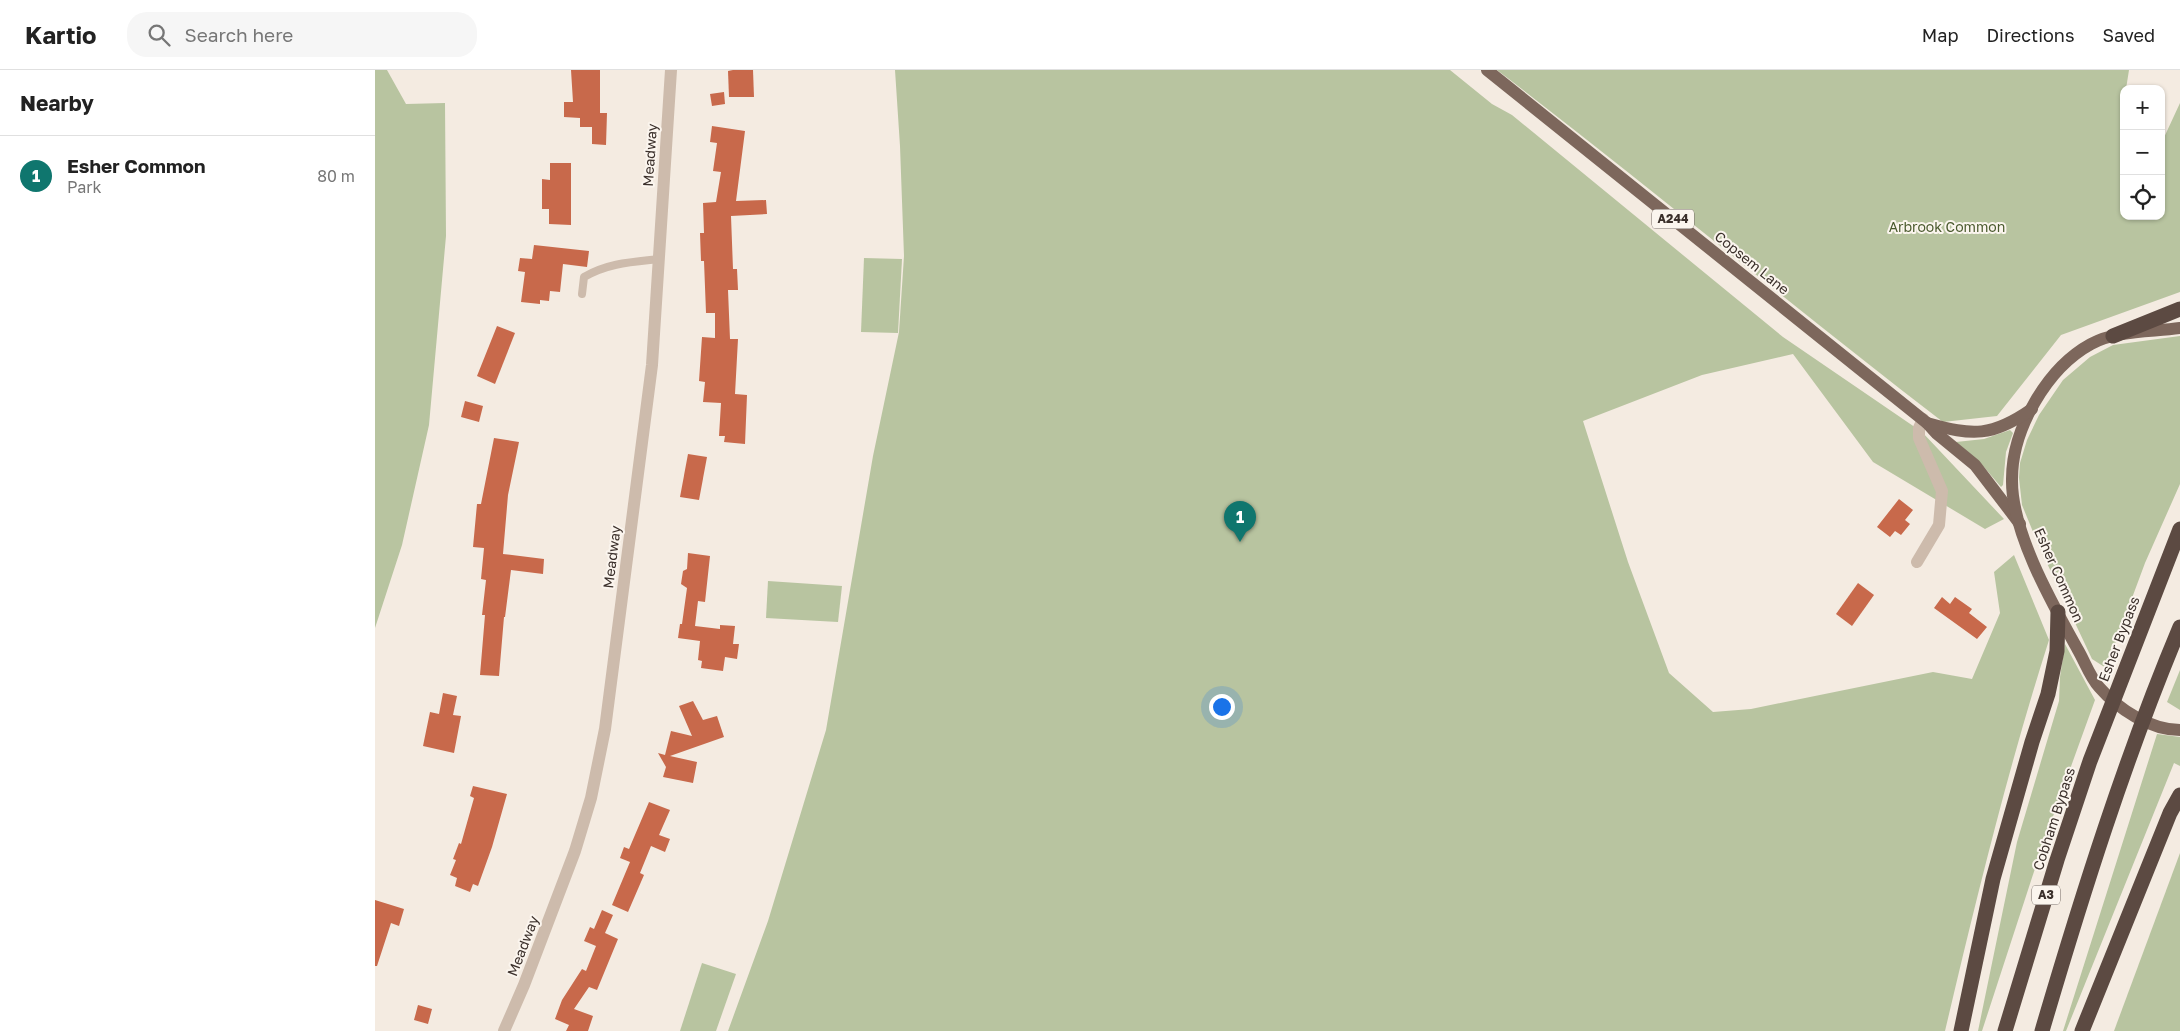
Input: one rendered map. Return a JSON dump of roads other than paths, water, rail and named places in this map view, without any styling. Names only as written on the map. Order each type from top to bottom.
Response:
[{"type":"highway","points":[[2113,336],[2180,309]]},
{"type":"highway","name":"Esher Bypass","points":[[2090,761],[2180,530]]},
{"type":"highway","points":[[1961,1031],[1993,879],[2047,694],[2057,651],[2058,612]]},
{"type":"highway","name":"A3","points":[[2042,1031],[2086,885],[2122,781],[2180,626]]},
{"type":"highway","name":"Cobham Bypass","points":[[2005,1031],[2057,860],[2090,761]]},
{"type":"highway","points":[[2082,1031],[2170,813],[2180,795]]},
{"type":"main road","name":"Copsem Lane","points":[[1487,70],[1925,421],[1936,434],[1975,466],[2020,524]]},
{"type":"main road","name":"Esher Common","points":[[2180,328],[2113,336],[2093,343],[2073,355],[2058,368],[2046,384],[2021,434],[2012,477],[2013,494],[2029,552],[2058,612],[2098,686],[2123,709],[2159,728],[2180,730]]},
{"type":"main road","name":"Copsem Lane","points":[[1925,421],[1960,432],[1985,432],[2003,427],[2032,409]]},
{"type":"street","name":"Meadway","points":[[504,1031],[524,985],[575,851],[591,798],[605,728],[652,365],[671,70]]},
{"type":"street","points":[[1917,562],[1939,525],[1942,491],[1919,438],[1919,428],[1925,421]]},
{"type":"lane","points":[[582,294],[584,277],[603,266],[659,259]]},
{"type":"place","name":"Esher Common","points":[[1240,542]]},
{"type":"park label","name":"Arbrook Common","points":[[1947,227]]}]
